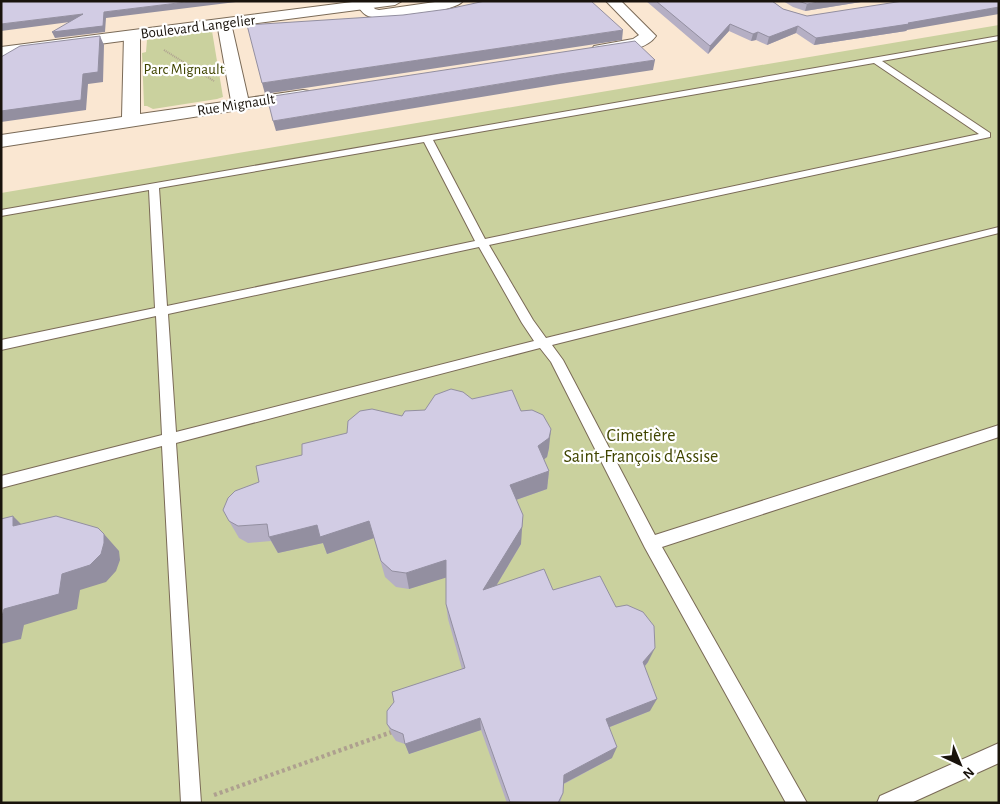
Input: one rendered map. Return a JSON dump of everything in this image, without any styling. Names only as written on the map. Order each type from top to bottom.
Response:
[{"type":"street","name":"Boulevard Langelier","points":[[1,42],[318,1]]},
{"type":"street","name":"Boulevard Langelier","points":[[1,52],[395,1]]},
{"type":"street","points":[[364,5],[370,12],[378,14],[449,4],[456,1]]},
{"type":"street","points":[[581,52],[637,43],[647,38],[647,33],[613,1]]},
{"type":"street","points":[[224,23],[240,104]]},
{"type":"street","points":[[131,121],[132,35]]},
{"type":"street","name":"Rue Mignault","points":[[1,141],[318,92]]},
{"type":"lane","points":[[1,213],[999,38]]},
{"type":"lane","points":[[875,60],[993,135]]},
{"type":"lane","points":[[1,345],[751,184],[993,135]]},
{"type":"lane","points":[[427,138],[482,243],[528,323],[556,360],[651,543],[797,803]]},
{"type":"lane","points":[[154,186],[191,803]]},
{"type":"lane","points":[[1,482],[543,343],[996,233]]},
{"type":"lane","points":[[651,543],[999,431]]},
{"type":"lane","points":[[887,803],[999,753]]},
{"type":"path","points":[[161,48],[216,82]]},
{"type":"path","points":[[210,797],[400,729]]},
{"type":"green space","name":"Cimetière Saint-François d'Assise","points":[[999,25],[999,803],[1,803],[1,193]]},
{"type":"green space","name":"Parc Mignault","points":[[212,31],[223,97],[153,109],[144,106],[142,53],[146,52],[147,40]]},
{"type":"building","points":[[1,1],[194,1],[104,12],[103,26],[52,32],[83,14],[1,24]]},
{"type":"building","points":[[485,1],[591,1],[623,30],[262,83],[247,25],[403,15],[448,9]]},
{"type":"building","points":[[656,1],[772,1],[783,9],[807,16],[903,1],[999,1],[999,7],[909,24],[816,38],[798,26],[769,37],[758,32],[753,34],[730,24],[710,46]]},
{"type":"building","points":[[798,1],[824,1],[807,4]]},
{"type":"building","points":[[100,36],[98,72],[83,74],[81,100],[1,111],[1,57],[20,46]]},
{"type":"building","points":[[635,41],[655,60],[273,121],[267,97]]},
{"type":"building","points":[[451,389],[463,392],[472,399],[512,390],[521,411],[532,410],[543,415],[551,429],[549,438],[538,446],[549,471],[510,485],[523,515],[522,527],[483,590],[544,569],[553,590],[600,576],[616,607],[627,605],[643,612],[654,626],[655,648],[643,662],[657,699],[606,719],[617,747],[564,775],[563,793],[558,803],[510,802],[480,718],[405,744],[403,734],[391,729],[387,724],[387,711],[394,702],[392,692],[465,668],[446,604],[446,560],[406,573],[392,571],[381,561],[369,521],[320,537],[317,525],[269,537],[267,524],[238,526],[229,521],[223,510],[228,498],[235,491],[259,482],[256,466],[302,455],[302,444],[347,433],[348,421],[360,411],[372,409],[402,416],[405,411],[425,410],[435,395]]},
{"type":"building","points":[[13,516],[13,526],[56,516],[98,528],[104,534],[104,543],[101,554],[90,565],[62,574],[59,594],[4,609],[1,620],[1,519]]}]
